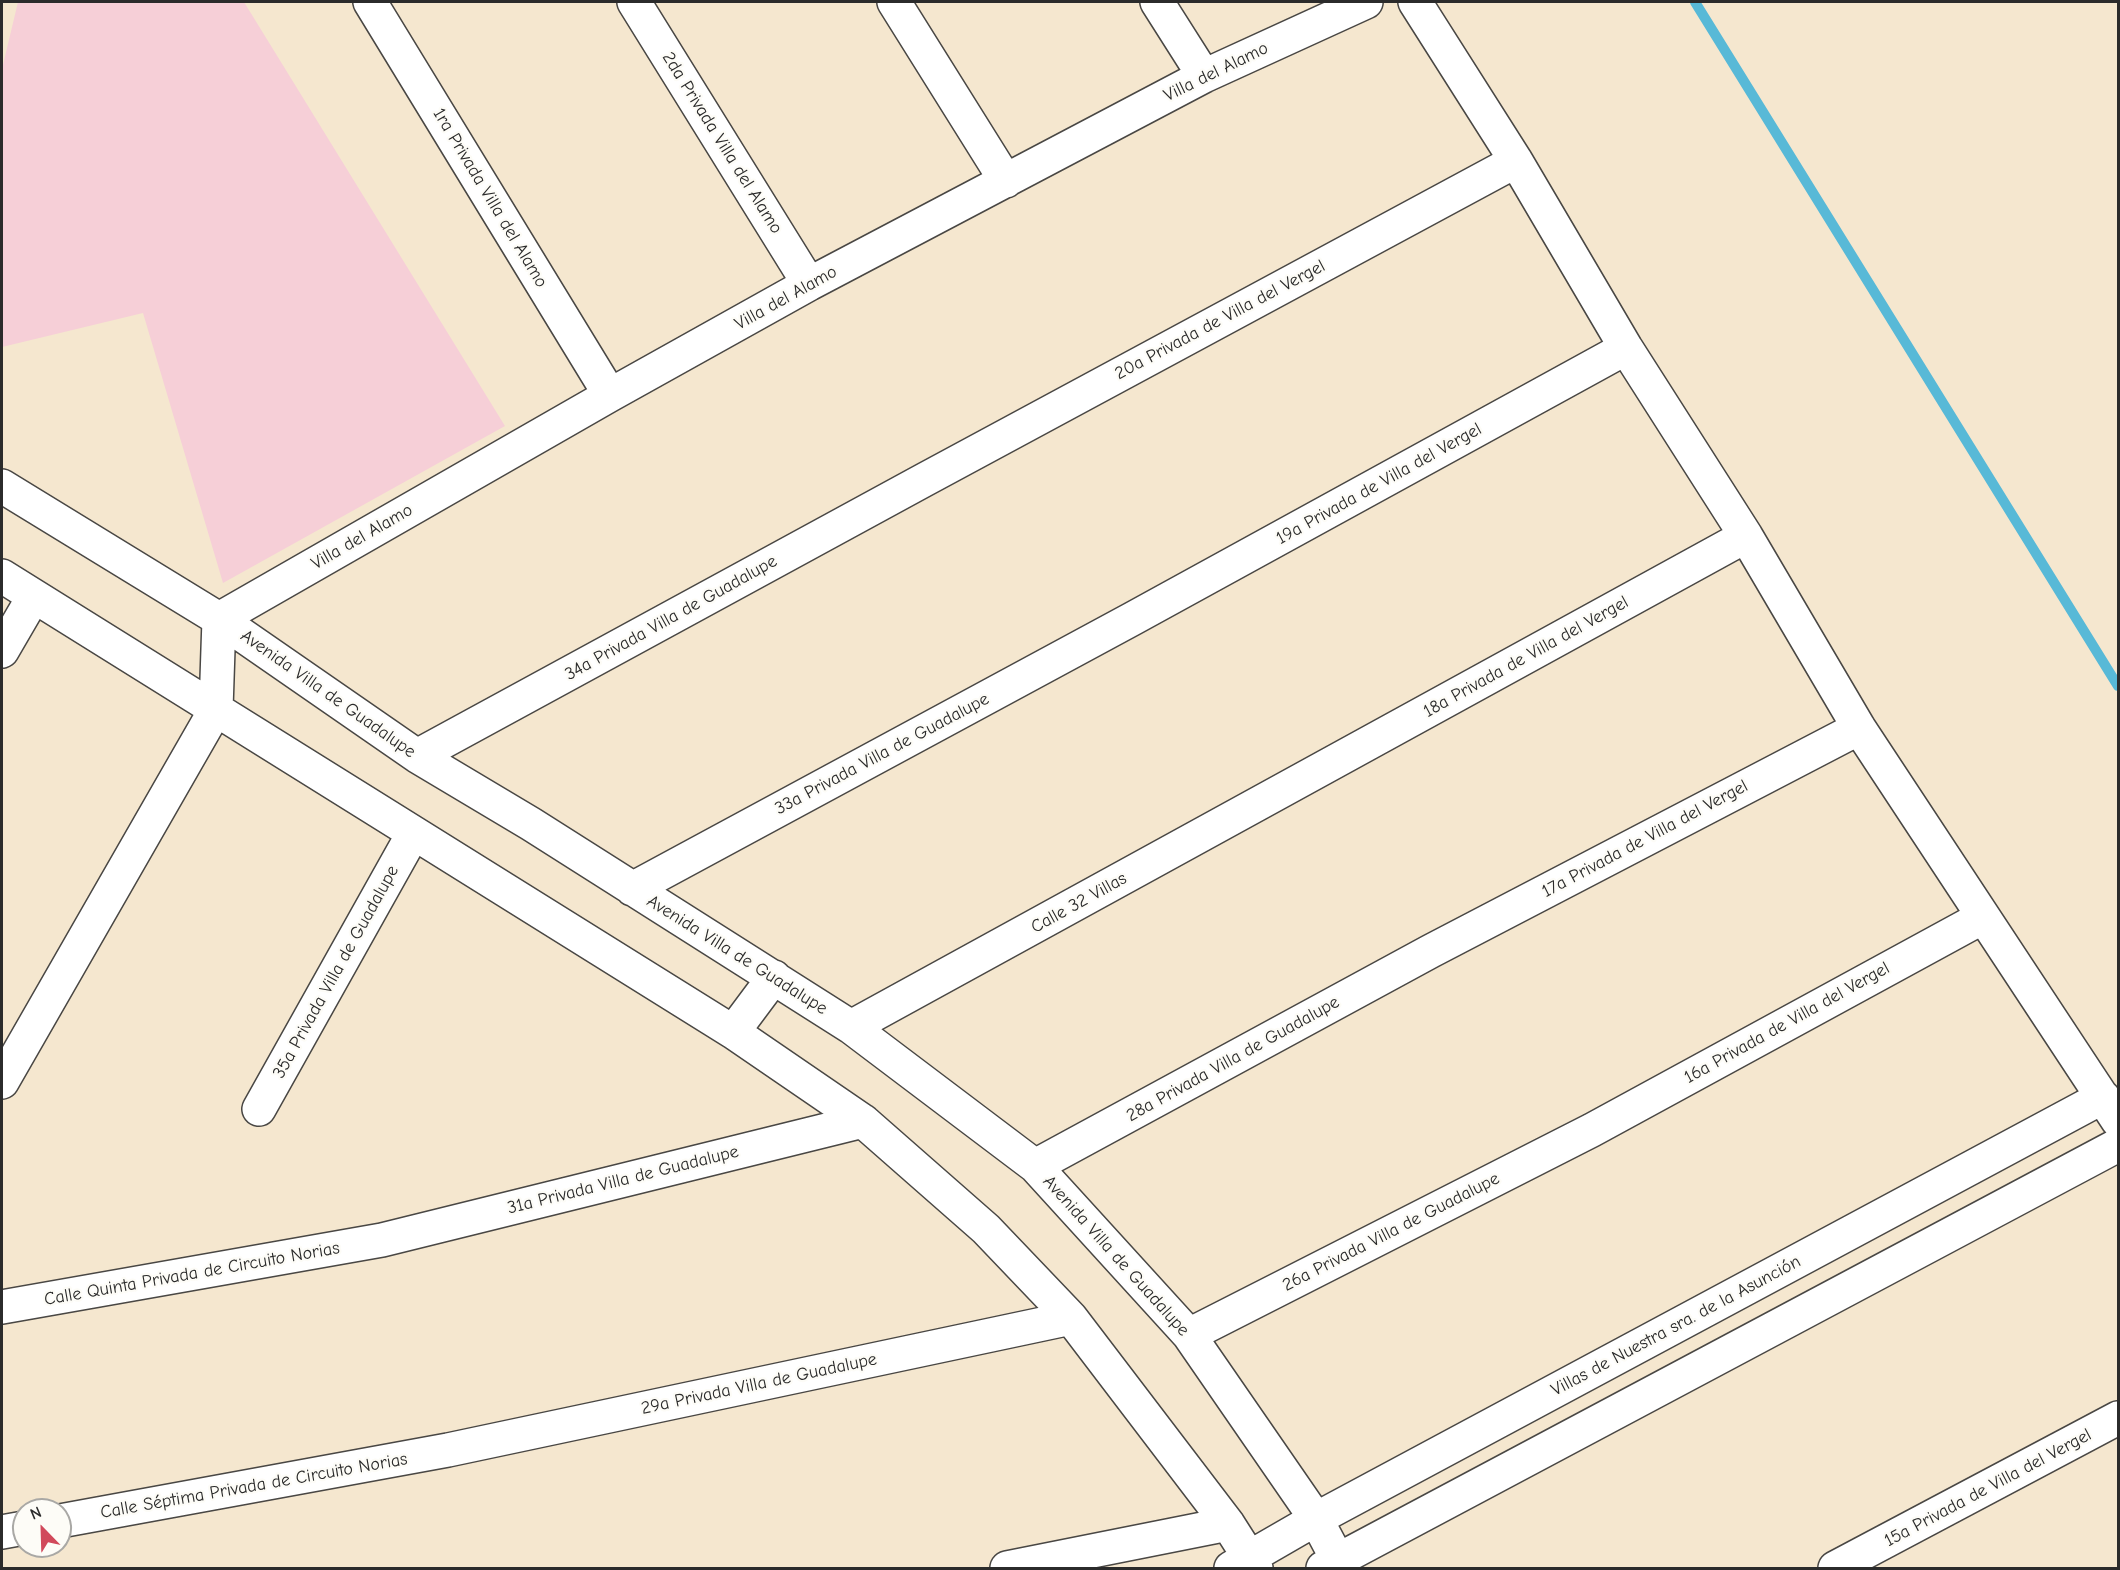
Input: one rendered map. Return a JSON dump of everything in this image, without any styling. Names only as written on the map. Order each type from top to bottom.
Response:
[{"type":"street","name":"1ra Privada Villa del Alamo","points":[[370,2],[610,395]]},
{"type":"street","name":"2da Privada Villa del Alamo","points":[[634,2],[809,284]]},
{"type":"street","points":[[894,2],[1006,181]]},
{"type":"street","points":[[1157,2],[1204,76]]},
{"type":"street","name":"Villa del Alamo","points":[[219,619],[809,284],[1204,76],[1366,2]]},
{"type":"street","points":[[1415,2],[1516,161],[1626,348],[1746,536],[1859,728],[2111,1109]]},
{"type":"street","name":"20a Privada de Villa del Vergel","points":[[924,480],[1516,161]]},
{"type":"street","name":"19a Privada de Villa del Vergel","points":[[1132,619],[1626,348]]},
{"type":"street","name":"34a Privada Villa de Guadalupe","points":[[417,756],[924,480]]},
{"type":"street","name":"Avenida Villa de Guadalupe","points":[[2,486],[219,619],[417,756],[531,824],[851,1027],[1035,1166],[1189,1335],[1316,1519],[1334,1566]]},
{"type":"street","name":"18a Privada de Villa del Vergel","points":[[1306,779],[1746,536]]},
{"type":"street","points":[[2,576],[733,1032],[863,1121],[986,1229],[1071,1318],[1228,1524],[1246,1565]]},
{"type":"street","points":[[2,651],[34,596]]},
{"type":"street","points":[[2,1082],[216,709],[219,619]]},
{"type":"street","name":"33a Privada Villa de Guadalupe","points":[[632,889],[1132,619]]},
{"type":"street","name":"17a Privada de Villa del Vergel","points":[[1431,951],[1859,728]]},
{"type":"street","name":"Calle 32 Villas","points":[[851,1027],[1306,779]]},
{"type":"street","name":"35a Privada Villa de Guadalupe","points":[[259,1109],[413,834]]},
{"type":"street","name":"16a Privada de Villa del Vergel","points":[[1592,1130],[1983,917]]},
{"type":"street","name":"28a Privada Villa de Guadalupe","points":[[1035,1166],[1431,951]]},
{"type":"street","points":[[733,1032],[774,977]]},
{"type":"street","name":"Villas de Nuestra sra. de la Asunción","points":[[1246,1565],[1316,1519],[2111,1109]]},
{"type":"street","name":"31a Privada Villa de Guadalupe","points":[[382,1240],[863,1121]]},
{"type":"street","name":"26a Privada Villa de Guadalupe","points":[[1189,1335],[1592,1130]]},
{"type":"street","points":[[1334,1566],[2118,1146]]},
{"type":"street","name":"Calle Quinta Privada de Circuito Norias","points":[[2,1307],[382,1240]]},
{"type":"street","name":"29a Privada Villa de Guadalupe","points":[[448,1450],[1071,1318]]},
{"type":"street","name":"15a Privada de Villa del Vergel","points":[[1846,1563],[2118,1418]]},
{"type":"street","name":"Calle Séptima Privada de Circuito Norias","points":[[72,1519],[448,1450]]},
{"type":"street","points":[[1007,1569],[1228,1524]]},
{"type":"shaded area","points":[[18,2],[244,2],[505,426],[223,583],[143,313],[2,347],[2,69]]},
{"type":"waterway","points":[[1695,2],[2118,686]]}]
